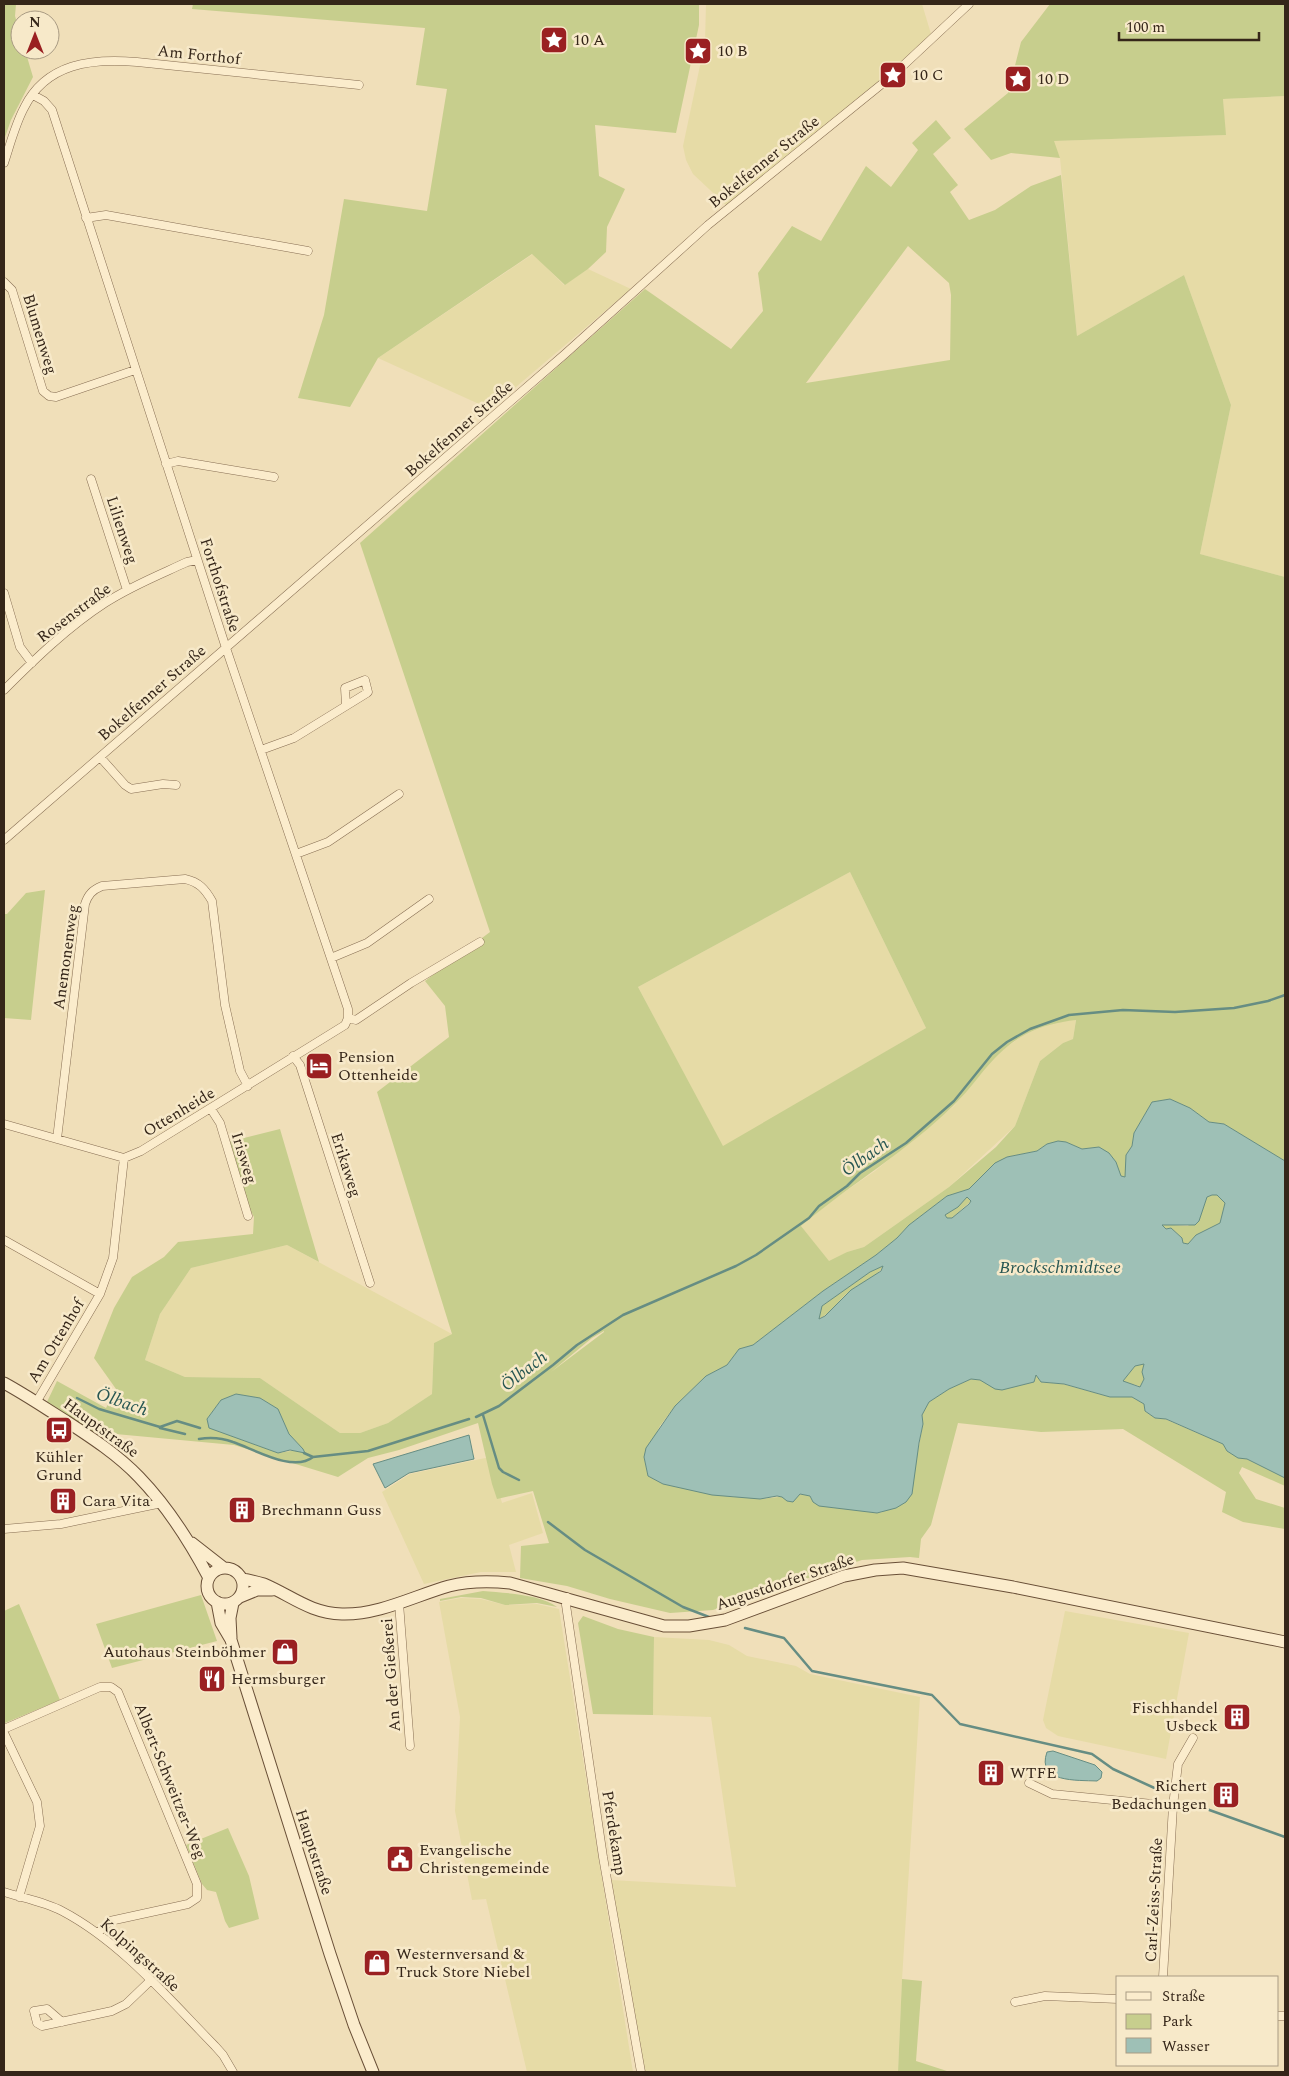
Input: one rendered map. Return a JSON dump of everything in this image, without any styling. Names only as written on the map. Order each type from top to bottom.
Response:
[{"type":"main road","name":"Hauptstraße","points":[[4,1383],[36,1401],[101,1444],[139,1476],[162,1503],[185,1536],[209,1578]]},
{"type":"main road","name":"Hauptstraße","points":[[185,1536],[224,1568]]},
{"type":"main road","points":[[236,1600],[244,1588],[242,1579],[235,1570],[224,1568],[215,1571],[209,1578],[208,1592],[217,1602],[222,1604],[236,1600],[257,1590],[274,1590]]},
{"type":"main road","name":"Augustdorfer Straße","points":[[242,1579],[266,1585],[303,1605],[324,1612],[342,1614],[364,1613],[450,1586],[481,1581],[510,1583],[567,1597],[630,1618],[664,1626],[689,1626],[725,1620],[844,1576],[874,1570],[902,1568],[1013,1587],[1285,1642]]},
{"type":"main road","name":"Hauptstraße","points":[[231,1640],[230,1618],[236,1600]]},
{"type":"main road","name":"Hauptstraße","points":[[217,1602],[221,1623],[231,1640],[330,1954],[354,2025],[373,2072]]},
{"type":"street","name":"Bokelfenner Straße","points":[[4,840],[558,361],[708,226],[886,81],[969,4]]},
{"type":"street","name":"Am Forthof","points":[[4,163],[24,107],[41,84],[61,70],[86,62],[112,60],[359,85]]},
{"type":"street","name":"Forthofstraße","points":[[33,95],[44,101],[52,110],[197,560],[331,958]]},
{"type":"street","points":[[86,218],[106,215],[308,251]]},
{"type":"street","name":"Blumenweg","points":[[4,282],[12,290],[43,391],[49,396],[56,396],[135,370]]},
{"type":"street","points":[[166,464],[178,461],[274,477]]},
{"type":"street","name":"Lilienweg","points":[[90,480],[127,590]]},
{"type":"street","name":"Rosenstraße","points":[[4,690],[70,629],[104,604],[127,590],[187,562],[197,560]]},
{"type":"street","points":[[4,593],[20,647],[32,663]]},
{"type":"street","points":[[261,750],[294,738],[346,705]]},
{"type":"street","points":[[100,756],[125,785],[131,789],[163,784],[176,785]]},
{"type":"street","points":[[296,854],[328,842],[399,794]]},
{"type":"street","name":"Anemonenweg","points":[[57,1139],[85,904],[88,896],[102,886],[186,879],[194,881],[205,888],[212,901],[225,1005],[240,1071],[248,1086]]},
{"type":"street","points":[[348,1018],[348,1009],[331,958],[367,942],[429,899]]},
{"type":"street","name":"Ottenheide","points":[[124,1158],[141,1151],[211,1109],[344,1026],[348,1018],[356,1020],[411,983],[480,942]]},
{"type":"street","name":"Erikaweg","points":[[294,1056],[300,1065],[370,1283]]},
{"type":"street","name":"Irisweg","points":[[211,1109],[220,1123],[248,1216]]},
{"type":"street","points":[[4,1124],[124,1158]]},
{"type":"street","name":"Am Ottenhof","points":[[36,1401],[100,1294],[113,1258],[124,1158]]},
{"type":"street","name":"Am Ottenhof","points":[[4,1240],[100,1294]]},
{"type":"street","points":[[4,1528],[61,1524],[162,1503]]},
{"type":"street","name":"Pferdekamp","points":[[567,1597],[566,1605],[603,1857],[641,2072]]},
{"type":"street","name":"An der Gießerei","points":[[399,1603],[410,1746]]},
{"type":"street","name":"Albert-Schweitzer-Weg","points":[[4,1731],[100,1687],[111,1687],[118,1692],[197,1884],[197,1898],[188,1904],[110,1921],[98,1933]]},
{"type":"street","points":[[4,1731],[37,1802],[40,1814],[40,1826],[19,1897]]},
{"type":"street","name":"Carl-Zeiss-Straße","points":[[1163,1976],[1173,1806],[1178,1764],[1193,1738]]},
{"type":"street","points":[[1029,1783],[1052,1794],[1173,1806]]},
{"type":"street","name":"Kolpingstraße","points":[[4,1892],[61,1910],[98,1933],[150,1981],[223,2055],[234,2072]]},
{"type":"street","points":[[62,2022],[112,2011],[126,2004],[150,1981]]},
{"type":"street","points":[[1015,2002],[1045,1996],[1116,1999]]},
{"type":"shaded area","points":[[706,4],[922,4],[931,34],[861,98],[726,205],[693,174],[686,160],[683,146],[705,42]]},
{"type":"shaded area","points":[[1285,96],[1285,577],[1200,554],[1231,405],[1184,275],[1077,336],[1060,158],[1053,141],[1225,135],[1223,99]]},
{"type":"shaded area","points":[[533,254],[564,285],[588,269],[631,289],[490,409],[378,358]]},
{"type":"shaded area","points":[[850,872],[926,1028],[723,1147],[638,987]]},
{"type":"shaded area","points":[[1076,1019],[1073,1039],[1063,1043],[1040,1061],[1015,1126],[949,1187],[864,1247],[847,1252],[829,1262],[801,1226],[824,1206],[875,1171],[954,1106],[997,1054],[1025,1034],[1056,1022]]},
{"type":"shaded area","points":[[287,1245],[452,1334],[434,1343],[432,1394],[388,1423],[360,1433],[340,1433],[260,1378],[185,1377],[145,1360],[160,1314],[191,1268]]},
{"type":"shaded area","points":[[490,1457],[502,1503],[532,1493],[543,1533],[509,1545],[516,1572],[481,1572],[424,1584],[382,1492],[410,1474]]},
{"type":"shaded area","points":[[461,1598],[481,1599],[505,1605],[537,1604],[559,1609],[633,2072],[527,2072],[486,1899],[472,1900],[455,1811],[460,1717],[439,1602]]},
{"type":"shaded area","points":[[1065,1611],[1189,1633],[1166,1759],[1058,1736],[1046,1728],[1043,1720]]},
{"type":"shaded area","points":[[654,1637],[709,1640],[729,1645],[747,1656],[796,1666],[810,1674],[920,1697],[898,2072],[645,2072],[611,1880],[736,1887],[711,1717],[653,1715]]},
{"type":"green space","points":[[4,4],[16,4],[16,10],[10,10],[10,60],[28,60],[33,77],[11,120],[4,140]]},
{"type":"green space","points":[[193,4],[699,4],[699,25],[676,133],[595,125],[599,176],[625,189],[607,227],[606,252],[588,269],[565,285],[532,254],[378,358],[350,407],[298,398],[324,315],[344,199],[427,211],[447,89],[416,85],[425,28],[192,9]]},
{"type":"green space","points":[[1050,4],[1285,4],[1285,96],[1223,99],[1226,135],[1054,141],[1060,158],[1011,153],[991,160],[964,129],[1008,93],[1021,42]]},
{"type":"green space","points":[[936,120],[951,138],[933,154],[958,185],[950,192],[969,220],[995,210],[1031,186],[1061,175],[1077,336],[1184,275],[1231,405],[1200,554],[1285,577],[1285,1161],[1224,1124],[1209,1122],[1190,1108],[1170,1099],[1152,1102],[1134,1133],[1132,1146],[1126,1155],[1126,1177],[1121,1176],[1116,1162],[1099,1147],[1082,1149],[1066,1142],[1047,1144],[1037,1151],[1007,1157],[969,1189],[947,1196],[909,1225],[897,1238],[876,1255],[823,1291],[753,1345],[739,1349],[727,1365],[706,1376],[675,1406],[660,1426],[644,1457],[648,1476],[663,1484],[732,1497],[760,1499],[806,1494],[810,1496],[813,1502],[876,1513],[883,1512],[916,1461],[923,1424],[922,1415],[929,1402],[949,1389],[971,1379],[980,1380],[988,1384],[1018,1386],[1034,1382],[1036,1375],[1041,1382],[1063,1384],[1110,1397],[1132,1397],[1144,1404],[1145,1411],[1155,1418],[1165,1419],[1223,1444],[1227,1451],[1285,1478],[1285,1486],[1242,1467],[1239,1473],[1256,1499],[1285,1508],[1285,1529],[1243,1522],[1222,1512],[1226,1492],[1123,1429],[1041,1432],[958,1423],[931,1525],[921,1539],[919,1558],[862,1560],[713,1610],[670,1613],[610,1599],[567,1586],[520,1578],[521,1546],[549,1543],[533,1491],[497,1499],[478,1423],[399,1450],[368,1458],[338,1477],[234,1445],[94,1432],[46,1404],[57,1381],[106,1408],[116,1389],[94,1358],[114,1308],[132,1277],[164,1257],[178,1242],[253,1234],[254,1217],[248,1206],[228,1142],[280,1129],[319,1262],[287,1245],[191,1268],[160,1314],[145,1360],[185,1377],[260,1378],[340,1433],[360,1433],[388,1423],[432,1394],[434,1343],[452,1334],[377,1092],[449,1037],[445,1006],[425,981],[490,932],[360,543],[645,289],[731,349],[763,311],[758,273],[792,226],[821,241],[866,166],[891,187],[918,150],[912,143]],"holes":[[[908,246],[949,283],[951,295],[950,360],[806,383]],[[850,872],[926,1028],[723,1146],[638,987]],[[1076,1020],[1073,1039],[1063,1043],[1040,1061],[1015,1126],[996,1147],[949,1187],[864,1247],[847,1252],[829,1261],[801,1226],[917,1138],[953,1106],[1004,1049],[1026,1034],[1050,1025]],[[604,1331],[604,1332],[551,1372],[592,1338]],[[236,1394],[260,1398],[278,1409],[289,1434],[303,1449],[278,1453],[218,1431],[207,1419],[221,1400]]]},
{"type":"green space","points":[[45,890],[31,1020],[4,1018],[4,914],[7,914],[26,893]]},
{"type":"green space","points":[[1217,1195],[1225,1203],[1220,1223],[1196,1235],[1188,1244],[1183,1243],[1182,1238],[1171,1228],[1166,1229],[1161,1224],[1188,1226],[1203,1208],[1207,1197]]},
{"type":"green space","points":[[967,1197],[971,1201],[952,1218],[947,1218],[945,1215],[958,1207]]},
{"type":"green space","points":[[884,1265],[873,1277],[846,1294],[827,1314],[818,1319],[822,1306],[870,1272]]},
{"type":"green space","points":[[1144,1363],[1142,1372],[1144,1379],[1140,1387],[1123,1381],[1135,1366]]},
{"type":"green space","points":[[483,1591],[532,1597],[557,1607],[537,1603],[505,1605],[481,1598],[461,1597],[440,1601],[440,1599]]},
{"type":"green space","points":[[201,1595],[217,1641],[112,1668],[96,1624]]},
{"type":"green space","points":[[19,1604],[60,1700],[5,1723],[4,1611]]},
{"type":"green space","points":[[583,1616],[618,1629],[654,1637],[653,1715],[593,1714],[578,1623]]},
{"type":"green space","points":[[228,1828],[249,1876],[259,1919],[229,1928],[216,1892],[207,1890],[202,1884],[186,1845]]},
{"type":"green space","points":[[902,1979],[922,1981],[916,2061],[950,2072],[898,2072]]},
{"type":"water","name":"Brockschmidtsee","points":[[1170,1099],[1190,1108],[1209,1122],[1224,1124],[1285,1161],[1285,1478],[1247,1459],[1238,1458],[1227,1451],[1223,1444],[1166,1419],[1155,1418],[1145,1411],[1144,1404],[1132,1397],[1110,1397],[1064,1384],[1041,1382],[1036,1375],[1034,1382],[1002,1390],[995,1389],[980,1380],[971,1379],[949,1389],[929,1402],[922,1415],[923,1424],[912,1494],[906,1502],[896,1508],[877,1513],[819,1506],[813,1502],[810,1496],[800,1494],[793,1502],[777,1496],[760,1499],[712,1495],[663,1484],[648,1476],[644,1457],[646,1448],[675,1406],[706,1376],[727,1365],[739,1349],[753,1345],[823,1291],[876,1255],[897,1238],[909,1225],[947,1196],[969,1189],[995,1163],[1007,1157],[1037,1151],[1047,1144],[1058,1141],[1066,1142],[1082,1149],[1099,1147],[1109,1153],[1116,1162],[1121,1176],[1125,1177],[1126,1155],[1132,1146],[1134,1133],[1152,1102]],"holes":[[[1217,1195],[1225,1203],[1220,1223],[1196,1235],[1188,1244],[1183,1243],[1182,1238],[1171,1228],[1166,1229],[1162,1225],[1195,1225],[1199,1221],[1207,1197]],[[967,1197],[971,1201],[952,1218],[947,1218],[945,1215],[958,1207]],[[883,1266],[881,1271],[851,1290],[825,1316],[819,1319],[822,1306],[870,1272]],[[1144,1364],[1142,1372],[1144,1379],[1140,1387],[1123,1381],[1135,1366]]]},
{"type":"water","points":[[236,1394],[260,1398],[278,1409],[289,1434],[305,1453],[290,1450],[278,1453],[209,1428],[207,1419],[221,1400]]},
{"type":"water","points":[[469,1435],[474,1459],[409,1473],[385,1488],[373,1464]]},
{"type":"water","points":[[1053,1751],[1095,1765],[1102,1772],[1101,1778],[1097,1781],[1069,1780],[1053,1775],[1047,1769],[1045,1762],[1047,1752]]},
{"type":"waterway","name":"Ölbach","points":[[476,1417],[499,1406],[577,1345],[623,1315],[736,1266],[756,1255],[809,1218],[819,1206],[847,1186],[860,1173],[906,1143],[954,1101],[992,1054],[1007,1042],[1030,1029],[1069,1015],[1123,1010],[1175,1012],[1234,1008],[1268,1001],[1285,995]]},
{"type":"waterway","name":"Ölbach","points":[[77,1398],[99,1409],[160,1427],[177,1421],[200,1428]]},
{"type":"waterway","points":[[483,1415],[499,1468],[519,1480]]},
{"type":"waterway","name":"Ölbach","points":[[304,1453],[313,1457],[368,1451],[469,1419]]},
{"type":"waterway","name":"Ölbach","points":[[160,1428],[185,1434]]},
{"type":"waterway","name":"Ölbach","points":[[199,1439],[212,1438],[233,1442],[284,1461],[305,1461],[313,1457]]},
{"type":"waterway","points":[[548,1522],[585,1550],[683,1607],[709,1617]]},
{"type":"waterway","points":[[745,1628],[784,1638],[812,1671],[932,1695],[960,1724],[1092,1754],[1113,1769],[1161,1791]]},
{"type":"waterway","points":[[1187,1802],[1285,1837]]},
{"type":"place","name":"10 A","points":[[554,40]]},
{"type":"place","name":"10 B","points":[[698,51]]},
{"type":"place","name":"10 C","points":[[893,75]]},
{"type":"place","name":"10 D","points":[[1018,79]]},
{"type":"place","name":"Pension Ottenheide","points":[[319,1066]]},
{"type":"place","name":"Kühler Grund","points":[[59,1430]]},
{"type":"place","name":"Cara Vita","points":[[63,1501]]},
{"type":"place","name":"Brechmann Guss","points":[[242,1510]]},
{"type":"place","name":"Autohaus Steinböhmer","points":[[285,1652]]},
{"type":"place","name":"Hermsburger","points":[[212,1679]]},
{"type":"place","name":"Fischhandel Usbeck","points":[[1237,1717]]},
{"type":"place","name":"WTFE","points":[[991,1773]]},
{"type":"place","name":"Richert Bedachungen","points":[[1226,1795]]},
{"type":"place","name":"Evangelische Christengemeinde","points":[[400,1859]]},
{"type":"place","name":"Westernversand & Truck Store Niebel","points":[[377,1963]]}]
